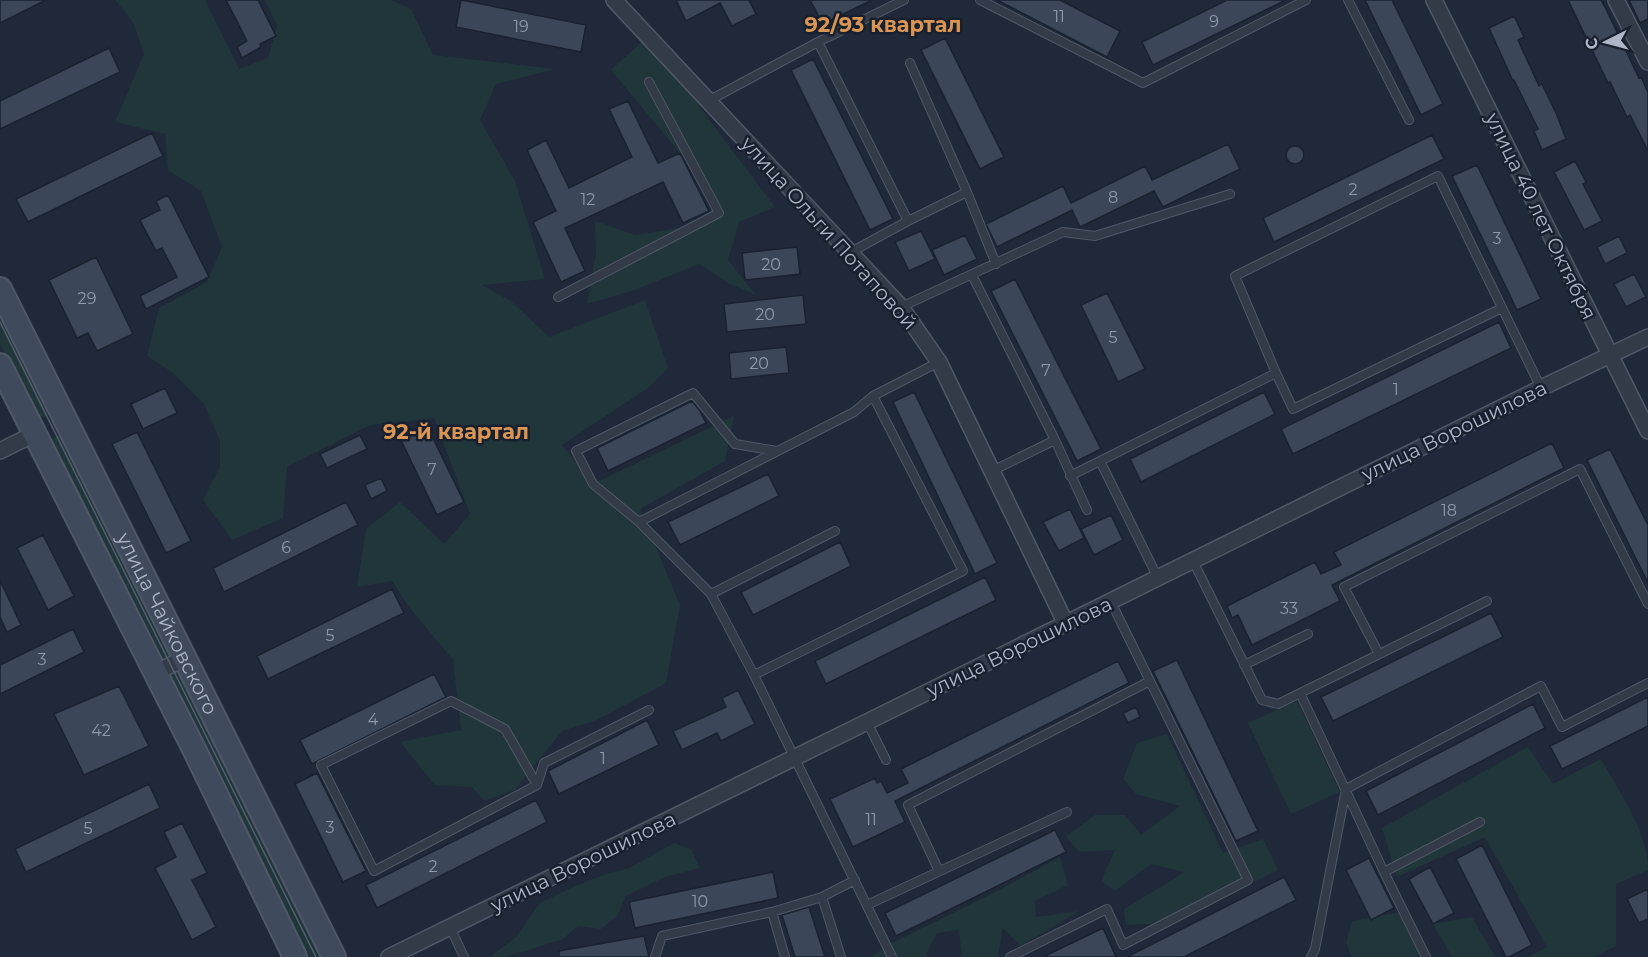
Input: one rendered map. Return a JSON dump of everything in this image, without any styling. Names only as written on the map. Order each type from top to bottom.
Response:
[{"type":"main road","name":"улица Чайковского","points":[[0,289],[334,957]]},
{"type":"main road","name":"улица Чайковского","points":[[0,365],[295,957]]},
{"type":"street","name":"улица Ольги Потаповой","points":[[614,0],[901,307],[939,363],[1066,624]]},
{"type":"street","name":"улица 40 лет Октября","points":[[1434,0],[1648,431]]},
{"type":"street","points":[[1616,0],[1648,62]]},
{"type":"street","name":"улица Ворошилова","points":[[389,957],[1648,337]]},
{"type":"street","points":[[0,451],[34,434]]},
{"type":"street","points":[[155,673],[185,658]]},
{"type":"lane","points":[[708,101],[818,42],[904,0]]},
{"type":"lane","points":[[980,0],[1143,83],[1306,0]]},
{"type":"lane","points":[[1348,0],[1409,120]]},
{"type":"lane","points":[[818,42],[908,221]]},
{"type":"lane","points":[[910,63],[996,264]]},
{"type":"lane","points":[[558,297],[718,213],[649,82]]},
{"type":"lane","points":[[1502,308],[1293,409],[1235,276],[1438,176],[1541,388]]},
{"type":"lane","points":[[851,252],[967,192]]},
{"type":"lane","points":[[901,307],[1063,232],[1095,236],[1230,194]]},
{"type":"lane","points":[[972,275],[1055,440],[1087,510]]},
{"type":"lane","points":[[639,522],[854,412],[873,396],[939,363]]},
{"type":"lane","points":[[1070,476],[1276,373]]},
{"type":"lane","points":[[777,451],[735,444],[693,393],[576,452],[593,484],[639,522],[711,594],[754,675],[892,957]]},
{"type":"lane","points":[[754,675],[963,571],[873,396]]},
{"type":"lane","points":[[990,471],[1055,440]]},
{"type":"lane","points":[[1100,461],[1158,578]]},
{"type":"lane","points":[[1379,654],[1344,587],[1580,469],[1648,604]]},
{"type":"lane","points":[[711,594],[835,531]]},
{"type":"lane","points":[[1193,561],[1262,700],[1278,704],[1487,601]]},
{"type":"lane","points":[[1010,957],[1107,909],[1123,945],[1248,880],[1112,602]]},
{"type":"lane","points":[[1244,665],[1308,634]]},
{"type":"lane","points":[[939,871],[908,805],[1150,681]]},
{"type":"lane","points":[[1346,789],[1542,686],[1562,727],[1648,683]]},
{"type":"lane","points":[[1300,693],[1426,957]]},
{"type":"lane","points":[[537,785],[505,729],[451,701],[321,765],[374,871],[537,785],[544,763],[649,710]]},
{"type":"lane","points":[[867,722],[886,760]]},
{"type":"lane","points":[[1311,957],[1346,789]]},
{"type":"lane","points":[[867,905],[1067,812]]},
{"type":"lane","points":[[1384,872],[1480,822]]},
{"type":"lane","points":[[655,957],[662,936],[772,912],[822,897],[855,880]]},
{"type":"lane","points":[[822,897],[842,957]]},
{"type":"lane","points":[[772,912],[785,957]]},
{"type":"lane","points":[[450,927],[464,957]]},
{"type":"green space","points":[[115,0],[205,0],[239,69],[268,58],[277,26],[265,0],[391,0],[411,9],[433,55],[555,69],[496,84],[480,120],[515,181],[545,279],[482,285],[511,301],[549,337],[645,300],[668,368],[648,388],[562,445],[593,484],[734,416],[725,461],[640,509],[680,605],[666,683],[597,720],[562,731],[515,790],[484,801],[472,787],[435,785],[400,742],[461,730],[453,660],[408,606],[392,581],[357,587],[366,529],[400,502],[444,544],[470,514],[434,418],[370,425],[287,467],[283,518],[232,540],[203,500],[220,467],[220,441],[204,404],[172,372],[147,356],[159,308],[207,282],[222,247],[201,191],[168,170],[165,134],[115,122],[144,54],[133,22]]},
{"type":"green space","points":[[647,37],[775,207],[739,222],[728,260],[756,295],[728,283],[699,264],[635,290],[587,304],[596,253],[595,221],[635,235],[712,223],[709,188],[611,70]]},
{"type":"green space","points":[[0,311],[51,414],[38,420],[0,344]]},
{"type":"green space","points":[[61,435],[321,957],[307,957],[48,440]]},
{"type":"green space","points":[[1297,701],[1340,792],[1291,814],[1248,723]]},
{"type":"green space","points":[[1167,734],[1223,853],[1263,839],[1278,870],[1172,923],[1126,925],[1124,909],[1185,872],[1151,864],[1115,891],[1101,881],[1115,850],[1079,852],[1066,836],[1095,815],[1125,815],[1141,835],[1180,806],[1136,794],[1123,779],[1137,743]]},
{"type":"green space","points":[[1528,747],[1553,784],[1601,759],[1631,812],[1643,841],[1648,870],[1616,884],[1616,946],[1594,957],[1528,957],[1547,947],[1485,837],[1397,877],[1382,828]]},
{"type":"green space","points":[[674,843],[691,849],[700,868],[665,877],[626,896],[617,916],[601,929],[578,926],[563,939],[506,957],[490,957],[516,937],[540,903],[573,887],[609,873],[627,869]]},
{"type":"green space","points":[[1060,857],[1068,885],[1035,901],[1036,917],[1079,911],[1021,946],[1003,928],[998,957],[962,957],[959,930],[937,933],[926,954],[927,957],[870,957],[892,943]]},
{"type":"green space","points":[[1403,912],[1423,951],[1418,957],[1352,957],[1346,943],[1352,921]]},
{"type":"green space","points":[[1472,917],[1495,957],[1452,957],[1433,924]]},
{"type":"building","points":[[0,0],[46,0],[0,23]]},
{"type":"building","points":[[226,0],[258,0],[276,36],[260,44],[261,47],[242,58],[237,47],[247,41]]},
{"type":"building","points":[[461,0],[586,25],[581,52],[456,27]]},
{"type":"building","points":[[676,0],[749,0],[756,14],[732,26],[720,3],[686,21]]},
{"type":"building","points":[[810,0],[872,0],[823,24]]},
{"type":"building","points":[[997,0],[1060,0],[1120,31],[1107,57]]},
{"type":"building","points":[[1227,0],[1286,0],[1153,65],[1142,42]]},
{"type":"building","points":[[1365,0],[1392,0],[1443,104],[1421,115]]},
{"type":"building","points":[[1568,0],[1601,0],[1606,9],[1648,92],[1648,151],[1630,115],[1627,117],[1610,82],[1608,83]]},
{"type":"building","points":[[1629,0],[1648,0],[1648,19],[1640,23]]},
{"type":"building","points":[[1514,16],[1524,37],[1518,40],[1539,86],[1542,84],[1566,139],[1542,150],[1534,131],[1538,129],[1489,28]]},
{"type":"building","points":[[945,38],[1004,157],[980,169],[921,50]]},
{"type":"building","points":[[109,48],[120,72],[0,129],[0,101]]},
{"type":"building","points":[[813,59],[893,219],[870,230],[791,70]]},
{"type":"building","points":[[628,101],[658,163],[680,153],[709,211],[683,223],[663,182],[565,228],[585,271],[561,282],[533,222],[556,211],[527,150],[546,140],[569,188],[632,157],[609,109]]},
{"type":"building","points":[[152,133],[163,156],[28,222],[16,199]]},
{"type":"building","points":[[1432,135],[1444,159],[1274,242],[1263,218]]},
{"type":"building","points":[[1228,144],[1240,169],[1163,207],[1154,191],[1080,227],[1072,210],[997,247],[986,224],[1063,186],[1071,203],[1145,166],[1152,180]]},
{"type":"building","points":[[1295,146],[1303,151],[1304,155],[1299,163],[1295,164],[1287,159],[1286,155],[1291,147]]},
{"type":"building","points":[[1575,161],[1586,182],[1583,184],[1602,221],[1584,230],[1554,172]]},
{"type":"building","points":[[1477,165],[1541,299],[1517,310],[1452,176]]},
{"type":"building","points":[[168,195],[209,277],[146,309],[140,296],[177,277],[162,248],[156,251],[140,220],[160,210],[156,201]]},
{"type":"building","points":[[921,231],[935,259],[909,271],[895,242]]},
{"type":"building","points":[[965,235],[977,259],[944,275],[932,250]]},
{"type":"building","points":[[1619,236],[1627,253],[1605,264],[1597,247]]},
{"type":"building","points":[[797,247],[800,274],[745,280],[742,253]]},
{"type":"building","points":[[96,257],[133,334],[97,351],[88,333],[77,338],[49,280]]},
{"type":"building","points":[[1634,274],[1646,297],[1626,307],[1614,284]]},
{"type":"building","points":[[1015,279],[1101,449],[1077,461],[991,291]]},
{"type":"building","points":[[1107,293],[1145,369],[1118,382],[1081,305]]},
{"type":"building","points":[[803,295],[806,324],[727,332],[724,304]]},
{"type":"building","points":[[1499,322],[1511,348],[1293,454],[1281,429]]},
{"type":"building","points":[[786,347],[789,373],[731,379],[729,353]]},
{"type":"building","points":[[165,388],[177,413],[143,429],[131,404]]},
{"type":"building","points":[[914,392],[997,563],[975,574],[893,402]]},
{"type":"building","points":[[1264,392],[1275,414],[1141,482],[1130,459]]},
{"type":"building","points":[[692,401],[706,423],[608,471],[597,448]]},
{"type":"building","points":[[426,424],[464,502],[437,515],[399,436]]},
{"type":"building","points":[[137,432],[191,541],[166,553],[112,444]]},
{"type":"building","points":[[360,435],[367,449],[327,468],[320,454]]},
{"type":"building","points":[[1552,443],[1564,468],[1332,585],[1340,601],[1252,645],[1238,615],[1232,618],[1227,606],[1315,562],[1321,574],[1341,565],[1334,552]]},
{"type":"building","points":[[1610,449],[1648,525],[1648,583],[1587,460]]},
{"type":"building","points":[[768,474],[779,496],[680,545],[668,522]]},
{"type":"building","points":[[381,478],[387,491],[371,499],[365,485]]},
{"type":"building","points":[[346,502],[358,525],[224,592],[213,568]]},
{"type":"building","points":[[1070,509],[1084,538],[1059,551],[1043,522]]},
{"type":"building","points":[[1111,515],[1123,540],[1094,555],[1081,529]]},
{"type":"building","points":[[43,535],[74,596],[48,610],[17,548]]},
{"type":"building","points":[[840,542],[851,566],[753,615],[741,592]]},
{"type":"building","points":[[985,577],[996,600],[826,684],[815,661]]},
{"type":"building","points":[[0,580],[21,625],[7,632],[0,617]]},
{"type":"building","points":[[392,589],[404,613],[268,679],[257,656]]},
{"type":"building","points":[[1491,613],[1503,637],[1333,721],[1321,697]]},
{"type":"building","points":[[73,629],[84,652],[0,694],[0,665]]},
{"type":"building","points":[[1177,660],[1258,831],[1236,841],[1153,671]]},
{"type":"building","points":[[1118,661],[1129,683],[895,801],[905,822],[853,847],[830,799],[875,778],[877,783],[881,781],[887,793],[908,783],[901,769]]},
{"type":"building","points":[[434,674],[446,697],[312,764],[300,740]]},
{"type":"building","points":[[119,686],[149,746],[84,775],[54,714]]},
{"type":"building","points":[[738,690],[755,724],[721,741],[717,733],[682,750],[673,731],[726,707],[722,698]]},
{"type":"building","points":[[1648,697],[1648,726],[1562,769],[1550,746]]},
{"type":"building","points":[[1533,704],[1545,728],[1378,815],[1366,791]]},
{"type":"building","points":[[1136,707],[1140,717],[1128,723],[1123,713]]},
{"type":"building","points":[[647,720],[659,745],[559,794],[548,771]]},
{"type":"building","points":[[317,773],[366,871],[343,882],[295,784]]},
{"type":"building","points":[[149,784],[160,808],[26,872],[15,849]]},
{"type":"building","points":[[536,800],[547,822],[377,908],[366,885]]},
{"type":"building","points":[[182,823],[207,873],[192,880],[216,927],[192,940],[155,868],[176,857],[164,832]]},
{"type":"building","points":[[1055,830],[1066,852],[896,936],[885,913]]},
{"type":"building","points":[[1482,845],[1532,945],[1509,957],[1506,957],[1456,859]]},
{"type":"building","points":[[1369,858],[1394,908],[1371,920],[1346,870]]},
{"type":"building","points":[[1430,867],[1454,913],[1433,924],[1409,879]]},
{"type":"building","points":[[773,872],[778,898],[635,928],[629,902]]},
{"type":"building","points":[[1284,877],[1296,900],[1184,957],[1127,957]]},
{"type":"building","points":[[1648,889],[1648,919],[1639,923],[1627,899]]},
{"type":"building","points":[[809,907],[825,957],[795,957],[782,915]]},
{"type":"building","points":[[1103,928],[1116,957],[1043,957]]},
{"type":"building","points":[[644,936],[649,957],[559,957],[559,951]]},
{"type":"tram line","points":[[0,322],[316,957]]},
{"type":"district","name":"92/93 квартал","points":[[883,25]]},
{"type":"district","name":"92-й квартал","points":[[456,432]]}]
